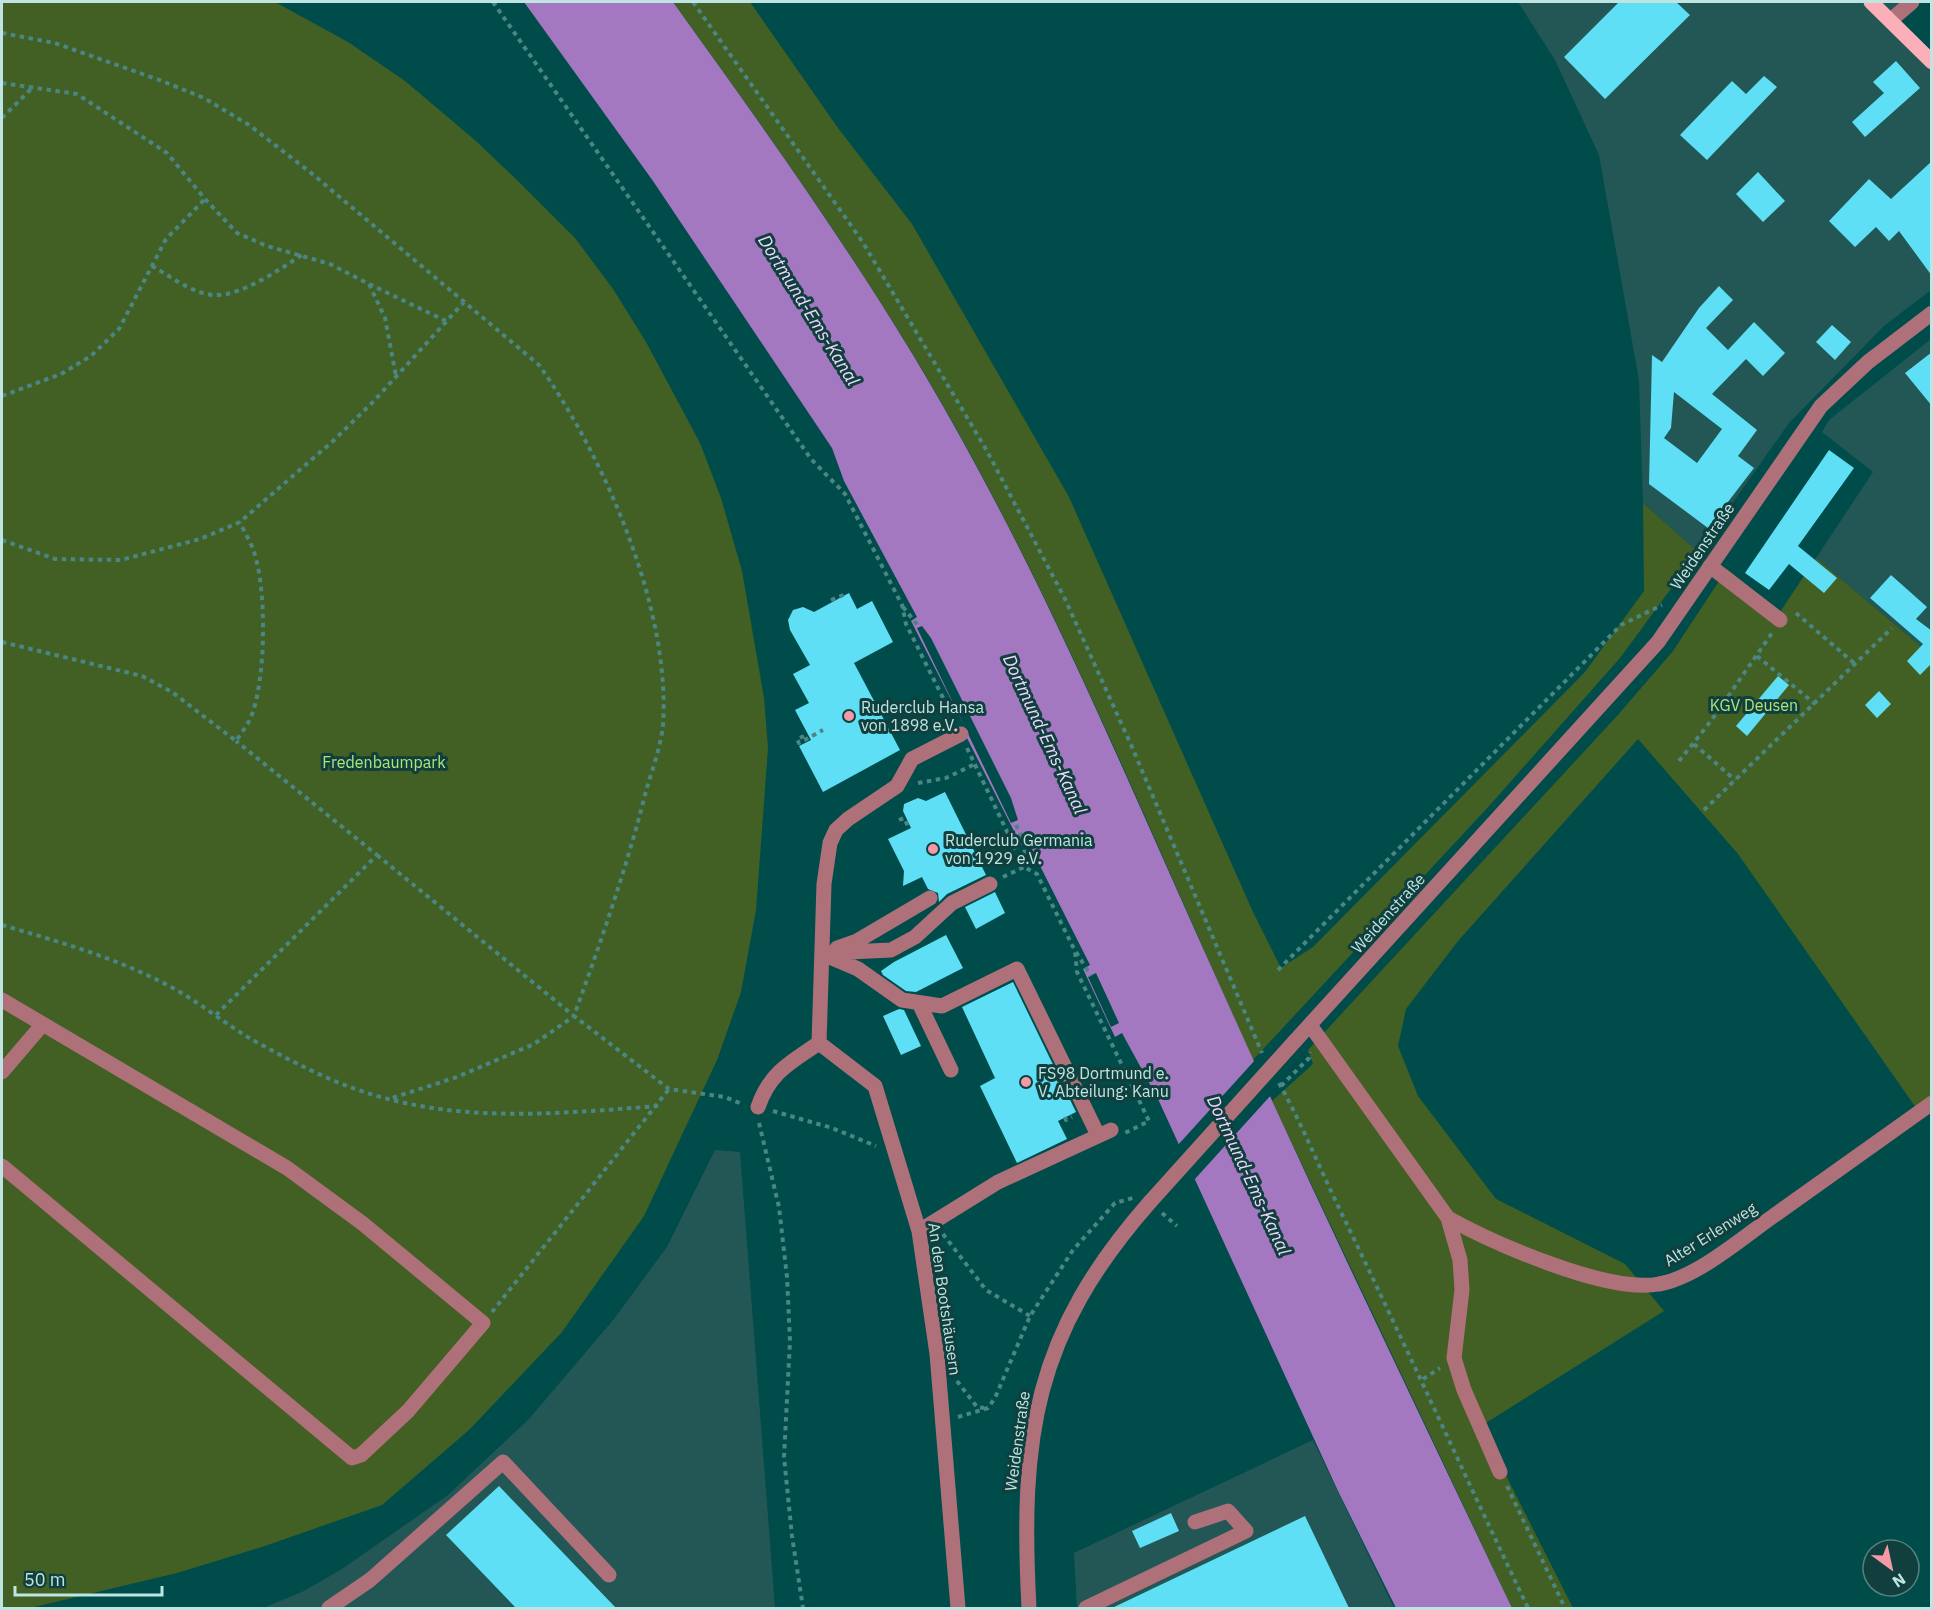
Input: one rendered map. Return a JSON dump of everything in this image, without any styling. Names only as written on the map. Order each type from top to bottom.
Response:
[{"type":"main road","points":[[1871,2],[1932,62]]},
{"type":"street","points":[[1891,20],[1912,2]]},
{"type":"street","name":"Weidenstraße","points":[[1029,1608],[1025,1532],[1028,1474],[1036,1416],[1044,1383],[1071,1312],[1143,1200],[1310,1025],[1658,642],[1821,406],[1868,362],[1932,313]]},
{"type":"street","points":[[1710,566],[1780,620]]},
{"type":"street","points":[[758,1107],[765,1086],[780,1071],[819,1043],[824,884],[830,843],[836,830],[848,819],[897,786],[912,759],[960,734]]},
{"type":"street","points":[[823,954],[891,950],[915,937],[952,903],[990,884]]},
{"type":"street","points":[[823,954],[857,941],[930,898]]},
{"type":"street","points":[[823,954],[858,969],[902,1000],[942,1006],[1017,969],[1104,1132],[998,1182],[925,1227]]},
{"type":"street","points":[[2,1000],[287,1168],[362,1223],[483,1323],[408,1412],[361,1455],[352,1458],[2,1166]]},
{"type":"street","points":[[919,1003],[951,1070]]},
{"type":"street","points":[[2,1072],[43,1024]]},
{"type":"street","points":[[1310,1025],[1448,1218],[1460,1260],[1462,1290],[1454,1358],[1464,1390],[1500,1472]]},
{"type":"street","name":"An den Bootshäusern","points":[[819,1043],[875,1086],[900,1169],[925,1227],[958,1608]]},
{"type":"street","name":"Alter Erlenweg","points":[[1448,1218],[1482,1237],[1542,1261],[1640,1286],[1659,1284],[1691,1271],[1739,1240],[1932,1103]]},
{"type":"street","points":[[328,1608],[370,1580],[503,1462],[609,1575]]},
{"type":"street","points":[[1086,1608],[1246,1531],[1228,1510],[1195,1522]]},
{"type":"path","points":[[494,2],[811,459],[845,495],[902,605],[920,627]]},
{"type":"path","points":[[693,2],[862,241],[987,451],[1065,599],[1128,737],[1264,1057]]},
{"type":"path","points":[[2,33],[55,43],[204,98],[249,125],[301,165],[539,365],[563,399],[605,479],[638,566],[659,644],[663,688],[662,727],[641,813],[610,915],[574,1016],[534,1044],[457,1077],[388,1099]]},
{"type":"path","points":[[2,82],[77,94],[110,113],[167,153],[237,233],[267,246],[302,255],[349,272],[447,321]]},
{"type":"path","points":[[2,118],[33,87]]},
{"type":"path","points":[[2,396],[61,374],[91,356],[118,329],[166,239],[205,199]]},
{"type":"path","points":[[152,266],[195,290],[213,295],[228,294],[248,286],[302,255]]},
{"type":"path","points":[[369,284],[385,318],[396,377]]},
{"type":"path","points":[[2,540],[55,559],[121,560],[200,539],[240,522],[333,441],[396,377],[464,302]]},
{"type":"path","points":[[236,741],[250,719],[257,697],[263,633],[260,576],[254,551],[240,522]]},
{"type":"path","points":[[831,600],[846,594]]},
{"type":"path","points":[[1278,970],[1621,625],[1668,602]]},
{"type":"path","points":[[902,605],[906,624],[1024,867],[1037,874],[1075,951],[1091,976]]},
{"type":"path","points":[[1679,761],[1694,744],[1757,656],[1789,606],[1855,664]]},
{"type":"path","points":[[1704,810],[1892,628]]},
{"type":"path","points":[[2,642],[142,676],[172,692],[236,741],[574,1016],[669,1089],[724,1097],[752,1107],[832,1128],[876,1146],[900,1169]]},
{"type":"path","points":[[1757,656],[1815,704]]},
{"type":"path","points":[[804,736],[797,740],[799,743],[824,730]]},
{"type":"path","points":[[1694,744],[1735,780]]},
{"type":"path","points":[[897,786],[946,778],[975,764]]},
{"type":"path","points":[[899,820],[904,818],[909,828]]},
{"type":"path","points":[[1014,822],[1024,843],[1024,867]]},
{"type":"path","points":[[216,1015],[377,855]]},
{"type":"path","points":[[2,925],[112,958],[172,987],[250,1038],[333,1080],[388,1099],[473,1113],[539,1116],[658,1106]]},
{"type":"path","points":[[1075,951],[1077,972],[1149,1121],[1129,1131]]},
{"type":"path","points":[[1281,1086],[1309,1058]]},
{"type":"path","points":[[1275,1076],[1423,1379],[1528,1608]]},
{"type":"path","points":[[483,1323],[658,1106],[669,1089]]},
{"type":"path","points":[[758,1107],[759,1126],[779,1207],[787,1276],[790,1341],[784,1457],[792,1536],[803,1608]]},
{"type":"path","points":[[943,1418],[971,1415],[988,1408],[995,1398],[1030,1316],[1072,1250],[1115,1203],[1143,1200]]},
{"type":"path","points":[[925,1227],[946,1237],[986,1290],[1030,1316]]},
{"type":"path","points":[[937,1354],[977,1407],[988,1408]]},
{"type":"path","points":[[1500,1472],[1565,1608]]},
{"type":"shaded area","points":[[1518,2],[1904,2],[1883,16],[1931,67],[1931,290],[1884,326],[1789,423],[1698,552],[1643,503],[1639,380],[1599,155],[1555,60]]},
{"type":"shaded area","points":[[1931,339],[1931,655],[1816,558],[1873,472],[1822,432],[1829,420]]},
{"type":"shaded area","points":[[715,1150],[740,1152],[775,1608],[263,1608],[304,1591],[342,1569],[448,1495],[529,1419],[614,1319],[667,1247]]},
{"type":"shaded area","points":[[1313,1440],[1394,1608],[1077,1608],[1074,1553]]},
{"type":"green space","name":"Fredenbaumpark","points":[[2,2],[275,2],[348,42],[405,81],[476,141],[520,183],[575,238],[613,289],[646,342],[700,443],[721,498],[742,571],[764,698],[768,748],[756,910],[741,992],[717,1060],[644,1216],[562,1332],[469,1430],[382,1505],[262,1547],[177,1573],[30,1608],[2,1608]]},
{"type":"green space","points":[[673,2],[750,2],[838,128],[912,224],[1069,497],[1253,912],[1281,968],[1313,947],[1585,672],[1644,591],[1643,503],[1698,552],[1620,658],[1490,805],[1253,1060],[1119,757],[1049,607],[973,459],[940,399],[868,283],[792,169]]},
{"type":"green space","name":"KGV Deusen","points":[[1816,558],[1931,655],[1932,1103],[1919,1112],[1738,854],[1638,739],[1458,941],[1406,1009],[1398,1046],[1418,1096],[1496,1199],[1625,1264],[1664,1311],[1481,1426],[1573,1608],[1512,1608],[1272,1101],[1313,1064],[1308,1050],[1617,716],[1673,651],[1727,569],[1780,612]]},
{"type":"water","name":"Dortmund-Ems-Kanal","points":[[524,2],[673,2],[831,226],[904,341],[973,460],[1041,592],[1104,726],[1295,1150],[1512,1608],[1396,1608],[1338,1491],[1158,1099],[1122,1033],[1115,1037],[1083,969],[1090,965],[1028,842],[1021,845],[967,738],[966,729],[911,621],[917,617],[844,481],[832,448],[653,181]]},
{"type":"pier","points":[[922,626],[931,638],[1011,798],[1018,820],[1011,823],[917,628]]},
{"type":"pier","points":[[1096,973],[1119,1023],[1111,1027],[1088,977]]},
{"type":"pier","points":[[1256,1059],[1272,1094],[1194,1180],[1177,1146]]},
{"type":"building","points":[[1619,2],[1676,2],[1690,15],[1605,99],[1564,57]]},
{"type":"building","points":[[1896,61],[1920,88],[1865,137],[1852,122],[1884,93],[1873,82]]},
{"type":"building","points":[[1764,76],[1777,87],[1707,160],[1680,135],[1732,81],[1746,94]]},
{"type":"building","points":[[1932,161],[1932,276],[1899,231],[1889,241],[1876,227],[1855,247],[1829,221],[1869,179],[1891,199]]},
{"type":"building","points":[[1758,172],[1785,201],[1763,222],[1736,194]]},
{"type":"building","points":[[1719,286],[1733,300],[1706,328],[1728,350],[1754,322],[1785,353],[1763,376],[1746,359],[1712,394],[1757,430],[1738,456],[1754,468],[1708,528],[1649,484],[1652,355],[1662,362],[1699,308]],"holes":[[[1674,392],[1722,429],[1697,463],[1664,438],[1671,428]]]},
{"type":"building","points":[[1832,325],[1851,342],[1835,360],[1816,342]]},
{"type":"building","points":[[1932,352],[1932,406],[1905,373]]},
{"type":"building","points":[[1829,450],[1854,468],[1798,546],[1837,578],[1824,593],[1789,564],[1769,590],[1745,573]]},
{"type":"building","points":[[1891,575],[1927,607],[1916,619],[1932,631],[1932,663],[1920,675],[1907,661],[1923,644],[1870,598]]},
{"type":"building","points":[[849,593],[857,609],[872,601],[893,642],[854,663],[900,750],[823,792],[799,746],[811,740],[795,710],[809,703],[793,674],[810,665],[790,630],[788,620],[793,610],[803,607],[814,612]]},
{"type":"building","points":[[1778,676],[1789,685],[1747,736],[1736,726]]},
{"type":"building","points":[[1879,691],[1891,704],[1877,718],[1865,705]]},
{"type":"building","name":"Ruderclub Germania von 1929 e.V.","points":[[945,792],[986,875],[947,894],[939,902],[938,893],[928,889],[922,877],[903,886],[904,871],[888,839],[911,828],[903,811],[904,804],[918,798],[926,801]]},
{"type":"building","points":[[995,892],[1005,913],[976,929],[965,907]]},
{"type":"building","points":[[946,935],[963,968],[916,992],[906,991],[883,975],[881,971],[894,962]]},
{"type":"building","name":"FS98 Dortmund e. V. Abteilung: Kanu","points":[[1013,982],[1076,1112],[1058,1121],[1067,1139],[1017,1163],[980,1086],[995,1078],[962,1007]]},
{"type":"building","points":[[899,1009],[904,1010],[921,1046],[901,1055],[883,1016]]},
{"type":"building","points":[[499,1486],[616,1608],[516,1608],[446,1535]]},
{"type":"building","points":[[1171,1513],[1179,1531],[1140,1548],[1132,1531]]},
{"type":"building","points":[[1305,1516],[1349,1608],[1112,1608]]},
{"type":"place","name":"Ruderclub Hansa von 1898 e.V.","points":[[849,716]]},
{"type":"place","name":"Ruderclub Germania von 1929 e.V.","points":[[933,849]]},
{"type":"place","name":"FS98 Dortmund e. V. Abteilung: Kanu","points":[[1026,1082]]}]
